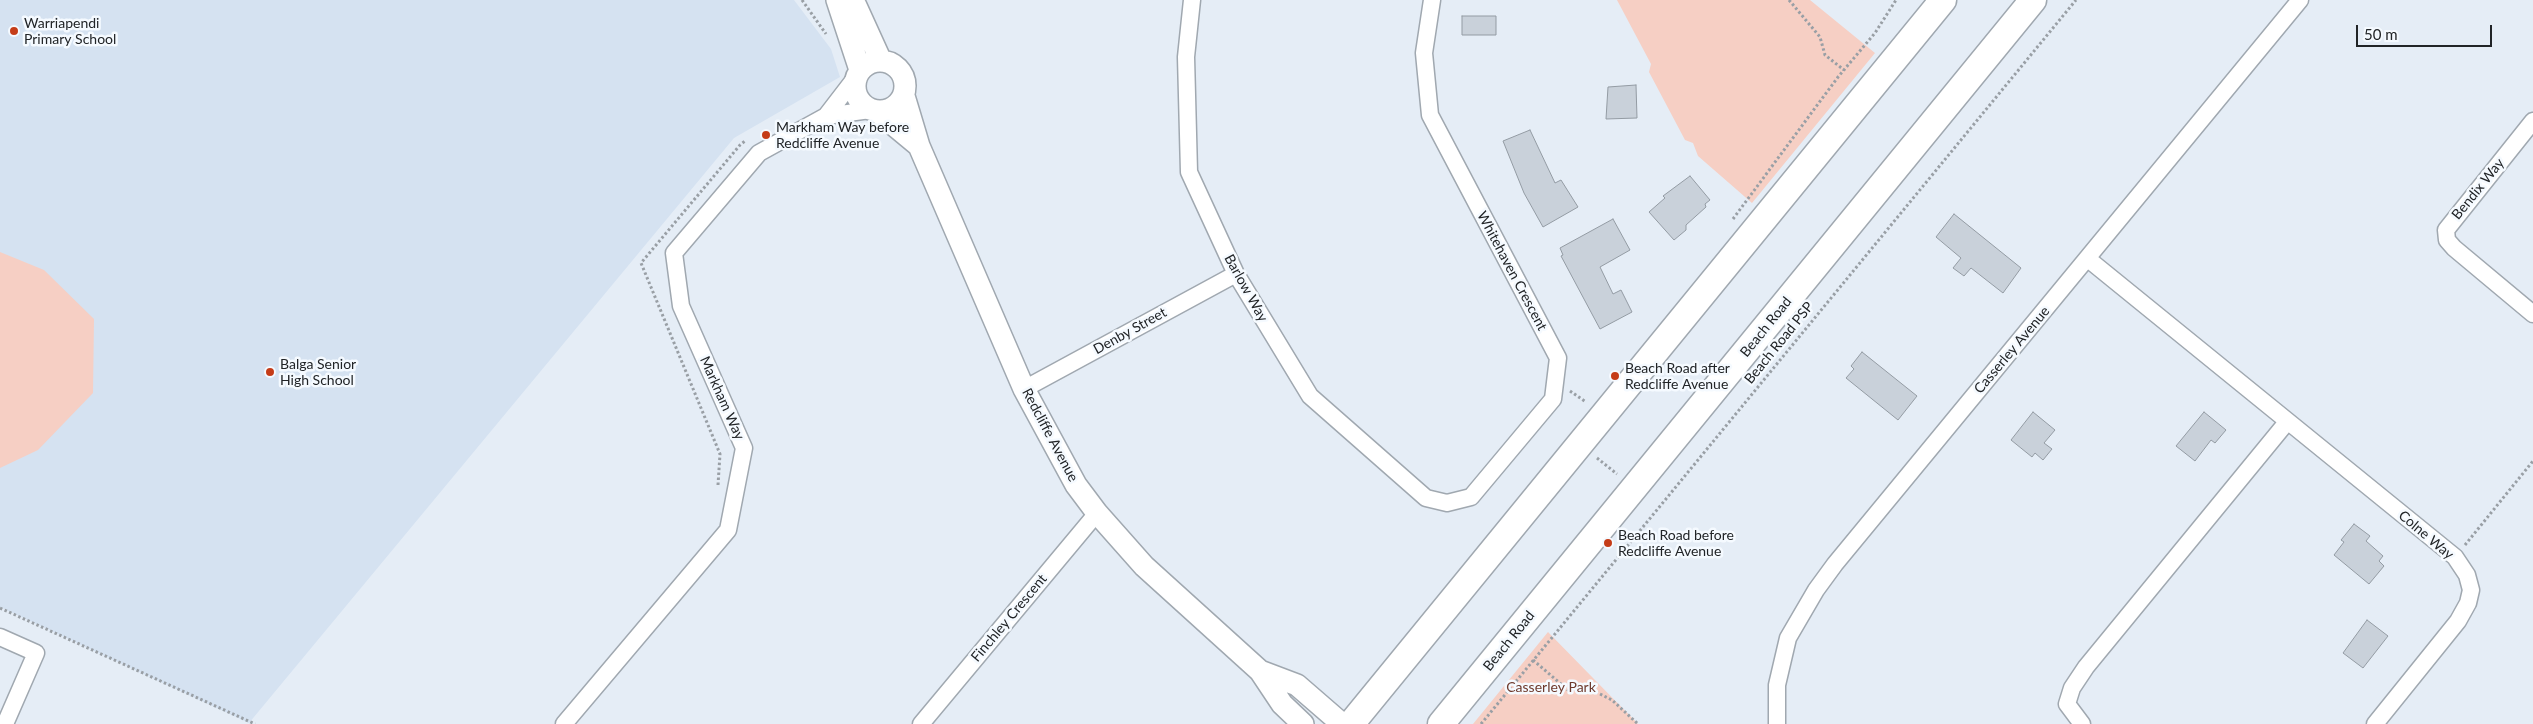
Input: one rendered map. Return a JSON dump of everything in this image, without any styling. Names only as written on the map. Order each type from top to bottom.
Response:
[{"type":"main road","points":[[1352,724],[1944,0]]},
{"type":"main road","name":"Beach Road","points":[[1441,724],[2033,0]]},
{"type":"street","points":[[837,0],[858,74]]},
{"type":"street","points":[[851,0],[856,6],[881,61]]},
{"type":"street","name":"Barlow Way","points":[[1192,0],[1186,57],[1189,172],[1236,274],[1310,396],[1426,498],[1447,503]]},
{"type":"street","name":"Whitehaven Crescent","points":[[1432,0],[1424,53],[1430,115],[1558,358],[1553,399],[1471,498],[1447,503]]},
{"type":"street","name":"Casserley Avenue","points":[[1777,724],[1777,685],[1788,638],[1816,590],[1857,537],[2300,0]]},
{"type":"street","points":[[881,61],[896,66],[901,72],[905,88],[904,96],[894,108],[874,111],[858,101],[854,85],[858,74],[873,62],[881,61]]},
{"type":"street","name":"Markham Way","points":[[826,116],[858,74]]},
{"type":"street","name":"Redcliffe Avenue","points":[[904,96],[920,146],[1024,389],[1076,485],[1097,513],[1144,566],[1260,671],[1282,704],[1303,724]]},
{"type":"street","name":"Markham Way","points":[[564,724],[728,530],[744,448],[681,306],[674,252],[760,153],[826,116],[874,111]]},
{"type":"street","name":"Redcliffe Avenue","points":[[874,111],[920,146]]},
{"type":"street","name":"Bendix Way","points":[[2533,122],[2446,230],[2447,240],[2454,248],[2533,314]]},
{"type":"street","name":"Colne Way","points":[[2088,259],[2455,557],[2467,575],[2471,590],[2468,603],[2458,621],[2375,724]]},
{"type":"street","name":"Denby Street","points":[[1024,389],[1236,274]]},
{"type":"street","points":[[2082,724],[2067,704],[2072,688],[2086,667],[2287,422]]},
{"type":"street","name":"Finchley Crescent","points":[[921,724],[1097,513]]},
{"type":"street","points":[[0,638],[36,653],[5,724]]},
{"type":"street","name":"Redcliffe Avenue","points":[[1260,671],[1296,685],[1342,724]]},
{"type":"path","points":[[1789,0],[1820,37],[1825,55],[1844,70]]},
{"type":"path","points":[[1730,223],[1844,70],[1875,33],[1896,0]]},
{"type":"path","name":"Beach Road PSP","points":[[1480,724],[2076,0]]},
{"type":"path","points":[[1580,409],[1590,397]]},
{"type":"path","points":[[1580,444],[1659,507]]},
{"type":"path","points":[[2455,557],[2533,461]]},
{"type":"path","points":[[0,608],[255,724]]},
{"type":"path","points":[[1533,660],[1568,690],[1586,687],[1612,700],[1638,724]]},
{"type":"shaded area","name":"Balga Senior High School","points":[[0,0],[794,0],[831,49],[840,77],[734,138],[249,723],[0,607]]},
{"type":"green space","points":[[1617,0],[1810,0],[1875,53],[1752,203],[1698,156],[1693,143],[1685,140],[1649,72],[1651,64]]},
{"type":"green space","points":[[0,252],[44,270],[94,319],[93,393],[38,450],[0,468]]},
{"type":"green space","name":"Casserley Park","points":[[1548,632],[1638,724],[1473,724]]},
{"type":"building","points":[[1462,16],[1496,16],[1496,35],[1462,35]]},
{"type":"building","points":[[1636,85],[1637,118],[1606,119],[1608,87]]},
{"type":"building","points":[[1530,130],[1555,183],[1561,180],[1578,207],[1543,227],[1524,193],[1503,141]]},
{"type":"building","points":[[1690,176],[1710,200],[1705,204],[1706,207],[1686,225],[1686,230],[1674,240],[1649,212],[1665,198],[1663,196]]},
{"type":"building","points":[[1954,214],[2021,268],[2003,293],[1971,268],[1964,276],[1953,268],[1961,258],[1936,237]]},
{"type":"building","points":[[1613,219],[1630,250],[1600,267],[1613,294],[1621,290],[1632,312],[1600,329],[1561,256],[1563,255],[1560,248]]},
{"type":"building","points":[[1862,352],[1917,396],[1898,420],[1846,378],[1854,369],[1851,366]]},
{"type":"building","points":[[2033,412],[2055,430],[2044,443],[2052,449],[2043,460],[2035,453],[2032,457],[2011,440]]},
{"type":"building","points":[[2204,412],[2226,430],[2215,443],[2211,440],[2195,461],[2176,446]]},
{"type":"building","points":[[2354,524],[2370,536],[2366,541],[2383,556],[2379,561],[2384,566],[2369,584],[2334,555],[2344,542],[2341,540]]},
{"type":"building","points":[[2367,620],[2388,636],[2363,668],[2343,653]]},
{"type":"place","name":"Warriapendi Primary School","points":[[14,31]]},
{"type":"place","name":"Markham Way before Redcliffe Avenue","points":[[766,135]]},
{"type":"place","name":"Balga Senior High School","points":[[270,372]]},
{"type":"place","name":"Beach Road after Redcliffe Avenue","points":[[1615,376]]},
{"type":"place","name":"Beach Road before Redcliffe Avenue","points":[[1608,543]]}]
